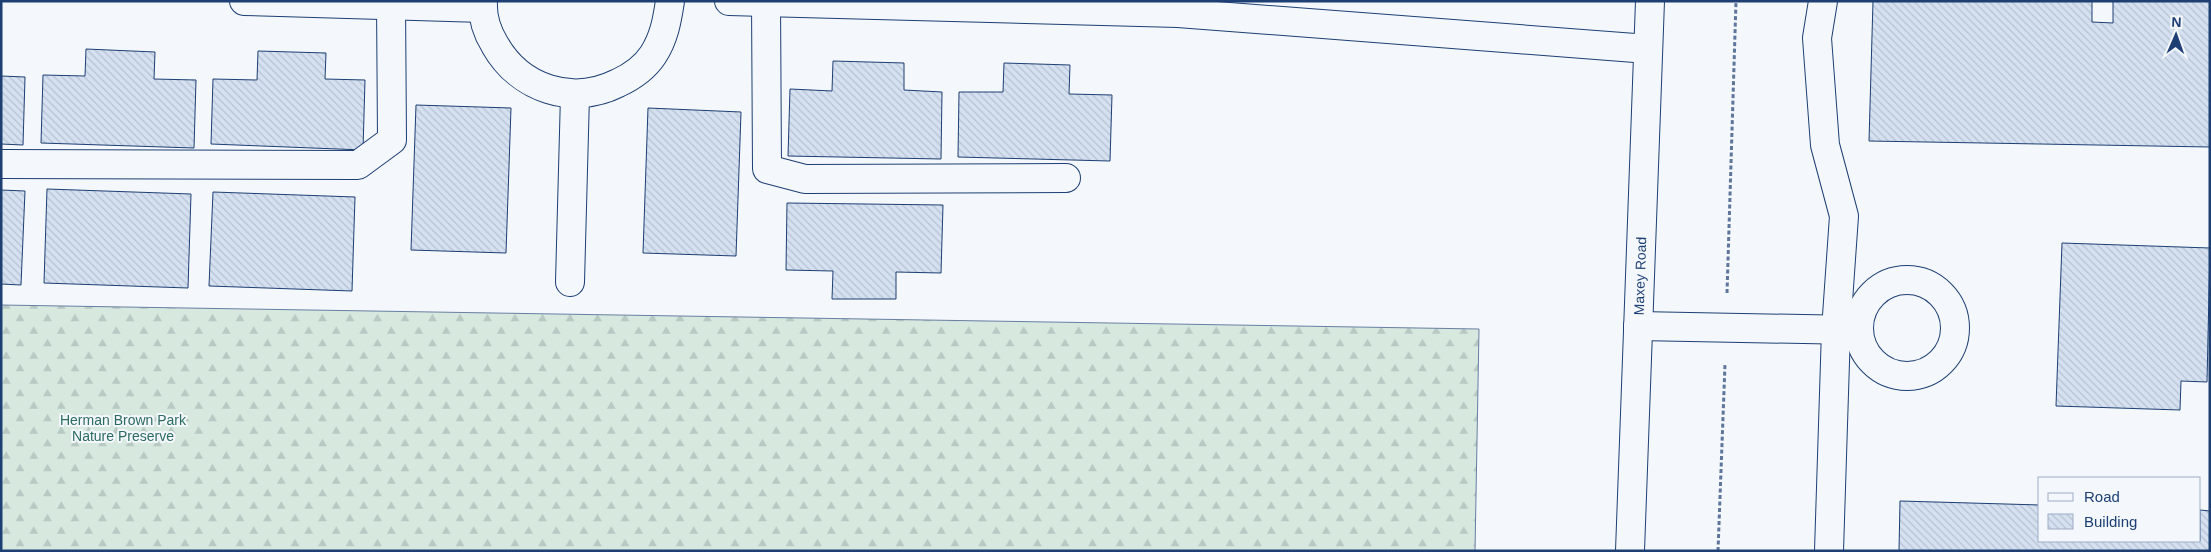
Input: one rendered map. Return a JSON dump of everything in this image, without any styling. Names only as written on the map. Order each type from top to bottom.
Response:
[{"type":"main road","points":[[244,1],[483,5],[489,35],[503,59],[523,78],[548,90],[575,95],[604,90],[631,77],[652,56],[657,47],[666,29],[670,1]]},
{"type":"main road","points":[[729,1],[1178,7],[1648,49]]},
{"type":"main road","name":"Maxey Road","points":[[1630,551],[1650,1]]},
{"type":"main road","points":[[1823,1],[1817,38],[1824,145],[1844,216],[1847,330],[1829,551]]},
{"type":"main road","points":[[766,2],[767,169],[805,179],[1066,178]]},
{"type":"main road","points":[[1,164],[358,165],[392,140],[392,4]]},
{"type":"main road","points":[[570,282],[575,95]]},
{"type":"main road","points":[[1638,326],[1847,330]]},
{"type":"path","points":[[1718,551],[1736,1]]},
{"type":"green space","name":"Herman Brown Park Nature Preserve","points":[[1,305],[1479,329],[1475,551],[1,551]]},
{"type":"building","points":[[1873,1],[2092,1],[2092,22],[2113,23],[2113,1],[2210,1],[2210,147],[1869,141]]},
{"type":"building","points":[[86,49],[155,52],[154,79],[196,80],[194,148],[41,143],[43,75],[85,76]]},
{"type":"building","points":[[258,51],[326,53],[325,79],[365,80],[363,150],[211,144],[213,79],[257,80]]},
{"type":"building","points":[[833,61],[904,63],[904,90],[942,92],[941,159],[788,156],[790,89],[832,91]]},
{"type":"building","points":[[1004,63],[1070,65],[1069,94],[1112,95],[1110,161],[958,157],[959,92],[1003,92]]},
{"type":"building","points":[[1,76],[25,77],[23,145],[1,144]]},
{"type":"building","points":[[416,105],[511,108],[506,253],[411,250]]},
{"type":"building","points":[[648,108],[741,112],[736,256],[643,253]]},
{"type":"building","points":[[47,189],[191,194],[188,288],[44,283]]},
{"type":"building","points":[[1,190],[25,191],[21,285],[1,284]]},
{"type":"building","points":[[213,192],[355,197],[352,291],[209,286]]},
{"type":"building","points":[[787,203],[943,205],[941,273],[896,272],[896,299],[832,299],[833,271],[786,270]]},
{"type":"building","points":[[2062,243],[2210,248],[2207,382],[2181,381],[2180,410],[2056,406]]},
{"type":"building","points":[[1900,501],[2038,505],[2038,542],[2201,542],[2201,510],[2210,511],[2210,551],[1899,551]]}]
